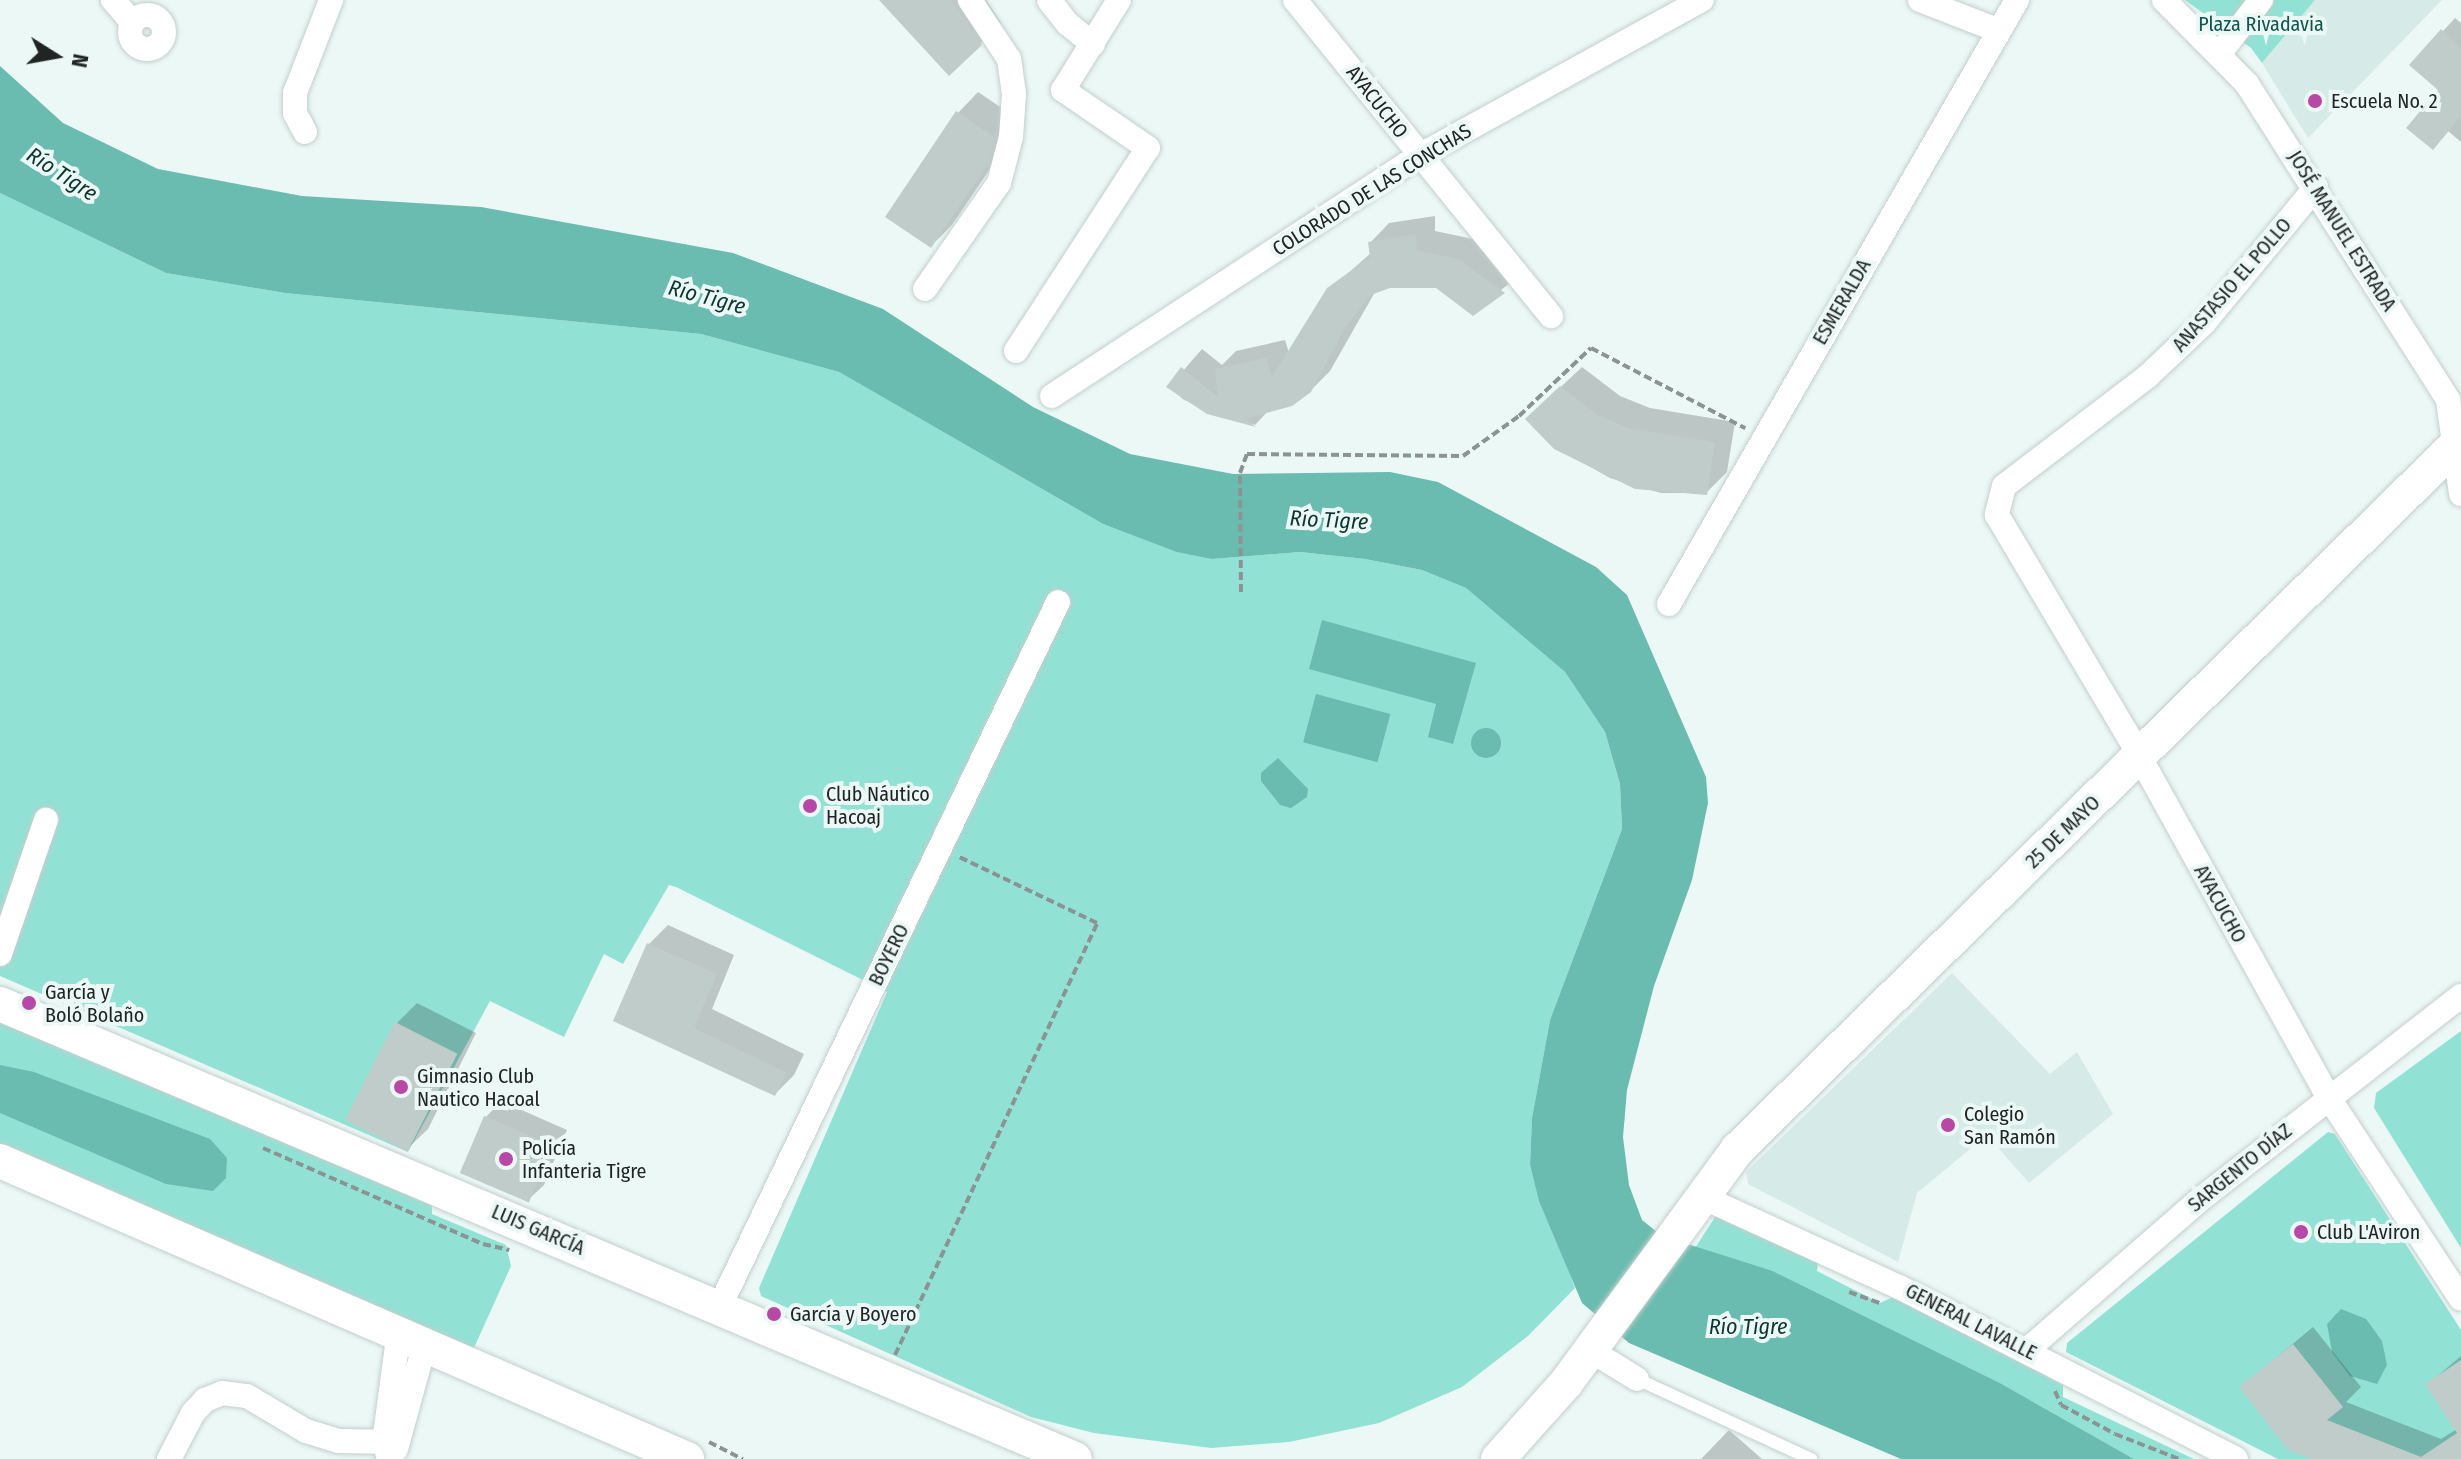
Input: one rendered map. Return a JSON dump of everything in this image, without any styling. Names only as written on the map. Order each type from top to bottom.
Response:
[{"type":"main road","name":"25 DE MAYO","points":[[1498,1457],[1596,1341],[1674,1231],[1738,1149],[2457,445]]},
{"type":"main road","name":"LUIS GARCÍA","points":[[0,1004],[1075,1459]]},
{"type":"main road","points":[[0,1161],[412,1337],[687,1459]]},
{"type":"street","points":[[113,0],[132,22]]},
{"type":"street","points":[[305,132],[295,113],[295,93],[331,0]]},
{"type":"street","points":[[925,289],[999,183],[1011,137],[1014,94],[1009,59],[970,0]]},
{"type":"street","points":[[1049,0],[1068,24],[1093,44]]},
{"type":"street","points":[[1016,351],[1148,148],[1063,90],[1119,0]]},
{"type":"street","name":"AYACUCHO","points":[[1295,0],[1551,316]]},
{"type":"street","name":"COLORADO DE LAS CONCHAS","points":[[1052,396],[1419,156],[1702,0]]},
{"type":"street","points":[[1920,0],[1997,30]]},
{"type":"street","name":"ESMERALDA","points":[[1669,604],[2017,0]]},
{"type":"street","name":"JOSÉ MANUEL ESTRADA","points":[[2164,0],[2220,53],[2247,84],[2316,187],[2448,400],[2457,445],[2461,494]]},
{"type":"street","points":[[2220,53],[2261,0]]},
{"type":"street","name":"ANASTASIO EL POLLO","points":[[1997,500],[2015,475],[2148,376],[2193,333],[2316,187]]},
{"type":"street","name":"AYACUCHO","points":[[1997,500],[2004,530],[2140,758],[2329,1098],[2461,1299]]},
{"type":"street","name":"BOYERO","points":[[719,1308],[1058,602]]},
{"type":"street","points":[[0,954],[46,820]]},
{"type":"street","name":"SARGENTO DÍAZ","points":[[2027,1350],[2197,1202],[2461,996]]},
{"type":"street","name":"GENERAL LAVALLE","points":[[1700,1196],[2027,1350],[2236,1459]]},
{"type":"street","points":[[169,1459],[193,1413],[205,1400],[222,1393],[247,1396],[306,1431],[338,1441],[391,1450],[412,1337]]},
{"type":"street","points":[[1596,1341],[1637,1379]]},
{"type":"lane","points":[[1637,1379],[1811,1459]]},
{"type":"path","points":[[1241,592],[1237,559],[1240,473],[1247,454],[1463,456],[1519,416],[1591,348],[1765,438]]},
{"type":"path","points":[[891,1382],[896,1347],[1097,923],[940,847]]},
{"type":"shaded area","name":"Escuela No. 2","points":[[2315,0],[2442,0],[2308,138],[2262,63]]},
{"type":"shaded area","name":"Colegio San Ramón","points":[[1952,973],[2050,1074],[2077,1052],[2113,1114],[2029,1183],[1987,1135],[1917,1193],[1898,1262],[1748,1184],[1746,1172]]},
{"type":"green space","name":"Plaza Rivadavia","points":[[2185,0],[2315,0],[2262,63],[2251,48]]},
{"type":"green space","name":"Club Náutico Hacoaj","points":[[0,193],[166,273],[285,293],[701,334],[839,372],[1103,524],[1125,532],[1212,559],[1300,552],[1365,559],[1422,570],[1466,588],[1565,672],[1605,732],[1620,784],[1622,829],[1550,1020],[1532,1118],[1530,1164],[1575,1288],[1528,1336],[1462,1387],[1379,1423],[1289,1442],[1211,1448],[1094,1433],[1031,1417],[761,1296],[759,1288],[887,992],[676,887],[669,885],[623,964],[604,954],[564,1037],[490,1001],[408,1152],[0,976]]},
{"type":"green space","points":[[0,1011],[432,1197],[432,1214],[506,1245],[511,1266],[473,1350],[0,1144]]},
{"type":"green space","name":"Club L'Aviron","points":[[2461,1031],[2461,1248],[2374,1108],[2376,1093]]},
{"type":"green space","name":"Club L'Aviron","points":[[2328,1132],[2335,1134],[2461,1330],[2461,1459],[2278,1459],[2066,1352],[2067,1343]]},
{"type":"green space","points":[[1717,1214],[1818,1262],[1817,1271],[1880,1303],[1893,1297],[2063,1385],[2063,1397],[2194,1459],[2134,1459],[2000,1383],[1773,1271],[1695,1248]]},
{"type":"water","name":"Río Tigre","points":[[0,66],[63,123],[158,169],[302,196],[481,207],[733,253],[883,309],[1033,407],[1130,454],[1233,474],[1390,472],[1438,482],[1596,567],[1627,595],[1706,777],[1708,803],[1692,880],[1654,986],[1627,1090],[1623,1137],[1629,1185],[1642,1220],[1662,1236],[1773,1271],[2000,1383],[2134,1459],[1901,1459],[1629,1343],[1582,1303],[1539,1201],[1530,1164],[1532,1118],[1550,1020],[1622,829],[1620,784],[1605,732],[1565,672],[1466,588],[1422,570],[1365,559],[1300,552],[1212,559],[1177,552],[1103,524],[839,372],[701,334],[285,293],[166,273],[0,193]]},
{"type":"water","points":[[1322,620],[1476,663],[1453,744],[1428,737],[1436,704],[1309,669]]},
{"type":"water","points":[[1316,694],[1390,714],[1377,762],[1303,742]]},
{"type":"water","points":[[1486,728],[1497,732],[1501,743],[1497,754],[1486,758],[1475,754],[1471,743],[1475,732]]},
{"type":"water","points":[[1278,758],[1308,789],[1307,797],[1291,808],[1280,805],[1261,781],[1261,773]]},
{"type":"water","points":[[0,1065],[34,1072],[210,1139],[227,1158],[226,1178],[213,1191],[166,1184],[0,1113]]},
{"type":"water","points":[[2341,1309],[2366,1319],[2382,1341],[2387,1365],[2377,1384],[2350,1376],[2332,1352],[2327,1324]]},
{"type":"building","points":[[879,0],[951,0],[982,45],[949,76]]},
{"type":"building","points":[[2441,29],[2461,49],[2461,116],[2433,150],[2406,128],[2438,90],[2409,65]]},
{"type":"building","points":[[956,111],[995,138],[989,163],[931,248],[885,217]]},
{"type":"building","points":[[1416,234],[1417,250],[1458,259],[1505,293],[1473,316],[1436,288],[1390,288],[1371,295],[1345,328],[1311,392],[1292,406],[1245,419],[1256,427],[1207,414],[1166,387],[1181,367],[1218,397],[1215,369],[1266,358],[1272,377],[1327,288],[1370,257],[1368,242]]},
{"type":"building","points":[[1560,386],[1599,416],[1629,428],[1715,442],[1707,495],[1635,489],[1554,449],[1525,419]]},
{"type":"building","points":[[647,943],[717,974],[694,1028],[787,1073],[775,1096],[613,1021]]},
{"type":"building","name":"Gimnasio Club Nautico Hacoal","points":[[395,1022],[457,1054],[407,1152],[345,1120]]},
{"type":"building","name":"Policía Infanteria Tigre","points":[[484,1116],[553,1145],[529,1202],[460,1173]]},
{"type":"building","points":[[2293,1344],[2343,1407],[2327,1420],[2421,1457],[2457,1433],[2425,1384],[2461,1360],[2461,1459],[2312,1459],[2288,1450],[2239,1387]]},
{"type":"place","name":"Escuela No. 2","points":[[2315,101]]},
{"type":"place","name":"Club Náutico Hacoaj","points":[[810,806]]},
{"type":"place","name":"García y Boló Bolaño","points":[[29,1003]]},
{"type":"place","name":"Gimnasio Club Nautico Hacoal","points":[[401,1087]]},
{"type":"place","name":"Colegio San Ramón","points":[[1948,1125]]},
{"type":"place","name":"Policía Infanteria Tigre","points":[[506,1159]]},
{"type":"place","name":"Club L'Aviron","points":[[2301,1232]]},
{"type":"place","name":"García y Boyero","points":[[774,1314]]}]
